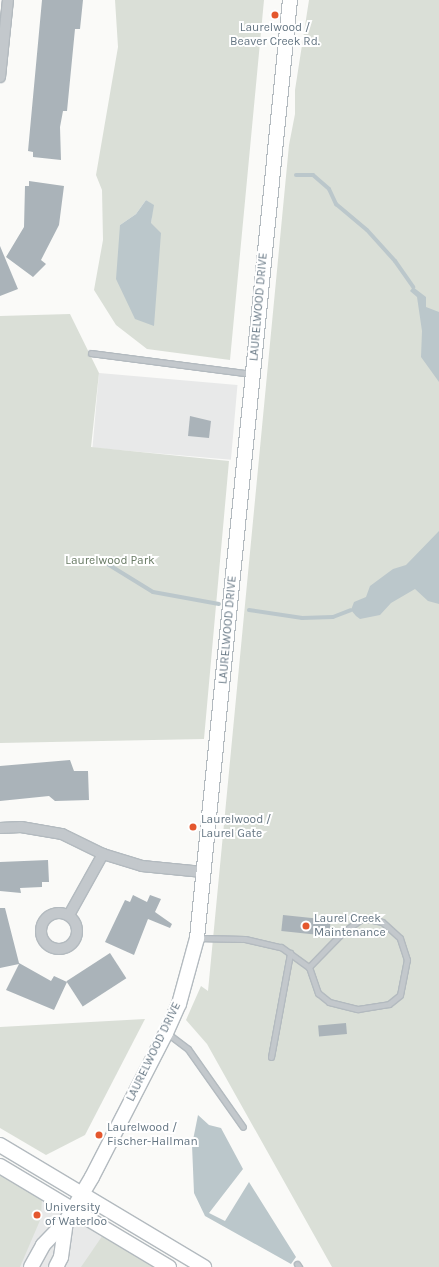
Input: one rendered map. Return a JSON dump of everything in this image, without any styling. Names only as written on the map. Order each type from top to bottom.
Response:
[{"type":"street","points":[[0,77],[8,0]]},
{"type":"street","name":"LAURELWOOD DRIVE","points":[[31,1267],[43,1245],[69,1215],[166,1033],[179,1004],[197,938],[288,3]]},
{"type":"street","points":[[0,828],[20,827],[62,834],[102,854],[142,866],[203,872]]},
{"type":"street","points":[[69,915],[102,854]]},
{"type":"street","points":[[0,1145],[82,1192],[204,1267]]},
{"type":"street","points":[[0,1166],[69,1215],[169,1267]]},
{"type":"street","name":"LAURELWOOD DRIVE","points":[[56,1267],[61,1257],[69,1215]]},
{"type":"lane","points":[[91,353],[253,374]]},
{"type":"lane","points":[[197,938],[246,939],[281,947],[309,967],[318,993],[329,1002],[358,1009],[389,1004],[400,995],[407,960],[400,938],[382,922],[363,918],[343,932],[309,967]]},
{"type":"lane","points":[[271,1057],[290,953]]},
{"type":"lane","points":[[166,1033],[181,1040],[188,1048],[243,1127]]},
{"type":"shaded area","points":[[146,200],[154,205],[151,223],[161,233],[154,326],[135,319],[116,279],[120,225],[136,214]]},
{"type":"shaded area","points":[[413,287],[426,297],[426,307],[439,312],[439,382],[421,357],[422,331],[417,297],[410,291]]},
{"type":"shaded area","points":[[99,373],[237,385],[231,460],[92,448]]},
{"type":"shaded area","points":[[439,531],[439,604],[428,601],[415,589],[391,603],[380,615],[360,619],[356,616],[351,610],[354,602],[366,597],[370,586],[393,569],[406,565]]},
{"type":"shaded area","points":[[198,1115],[209,1125],[221,1128],[243,1169],[209,1213],[225,1221],[249,1182],[296,1257],[291,1264],[205,1216],[194,1193],[192,1145]]},
{"type":"shaded area","name":"University of Waterloo","points":[[23,1184],[168,1267],[0,1267]]},
{"type":"green space","points":[[115,0],[264,0],[230,360],[147,349],[116,325],[94,290],[103,240],[102,190],[96,175],[118,47]],"holes":[[[146,200],[153,205],[151,223],[120,225],[136,214]]]},
{"type":"green space","points":[[309,0],[439,0],[439,1267],[332,1267],[207,1044],[186,1020],[201,986],[208,991],[289,145],[295,114],[295,90]]},
{"type":"green space","name":"Laurelwood Park","points":[[70,314],[99,373],[91,447],[229,461],[204,739],[0,743],[0,316]]},
{"type":"green space","points":[[145,1019],[85,1135],[46,1155],[0,1128],[0,1027]]},
{"type":"green space","points":[[0,1171],[42,1198],[41,1218],[20,1267],[0,1267]]},
{"type":"green space","points":[[105,1232],[168,1267],[81,1267]]},
{"type":"building","points":[[42,0],[83,0],[80,29],[75,29],[67,111],[63,111],[60,127],[61,160],[33,157],[33,152],[28,151]]},
{"type":"building","points":[[29,181],[64,186],[59,225],[41,260],[46,264],[33,277],[6,257],[24,227],[25,186],[29,186]]},
{"type":"building","points":[[0,246],[18,289],[0,296]]},
{"type":"building","points":[[190,416],[211,421],[209,438],[188,436]]},
{"type":"building","points":[[70,760],[74,771],[88,771],[89,800],[55,801],[49,796],[0,801],[0,766]]},
{"type":"building","points":[[48,860],[49,882],[42,882],[42,887],[20,888],[21,893],[0,891],[0,862]]},
{"type":"building","points":[[133,895],[147,902],[150,895],[161,899],[155,912],[172,924],[170,928],[148,919],[134,955],[105,942],[125,900],[130,902]]},
{"type":"building","points":[[0,908],[5,908],[19,963],[51,981],[54,976],[67,982],[54,1010],[6,990],[19,964],[0,968]]},
{"type":"building","name":"Laurel Creek Maintenance","points":[[283,915],[331,920],[329,936],[281,931]]},
{"type":"building","points":[[110,953],[126,978],[83,1006],[66,981]]},
{"type":"building","points":[[346,1023],[347,1034],[319,1036],[318,1025]]},
{"type":"waterway","points":[[296,175],[313,175],[329,189],[336,204],[367,230],[395,261],[413,287]]},
{"type":"waterway","points":[[101,560],[153,592],[219,604]]},
{"type":"waterway","points":[[249,610],[302,618],[333,617],[351,610]]},
{"type":"place","name":"Laurelwood / Beaver Creek Rd.","points":[[275,15]]},
{"type":"place","name":"Laurelwood / Laurel Gate","points":[[193,827]]},
{"type":"place","name":"Laurel Creek Maintenance","points":[[306,926]]},
{"type":"place","name":"Laurelwood / Fischer-Hallman","points":[[99,1135]]},
{"type":"place","name":"University of Waterloo","points":[[37,1215]]}]
